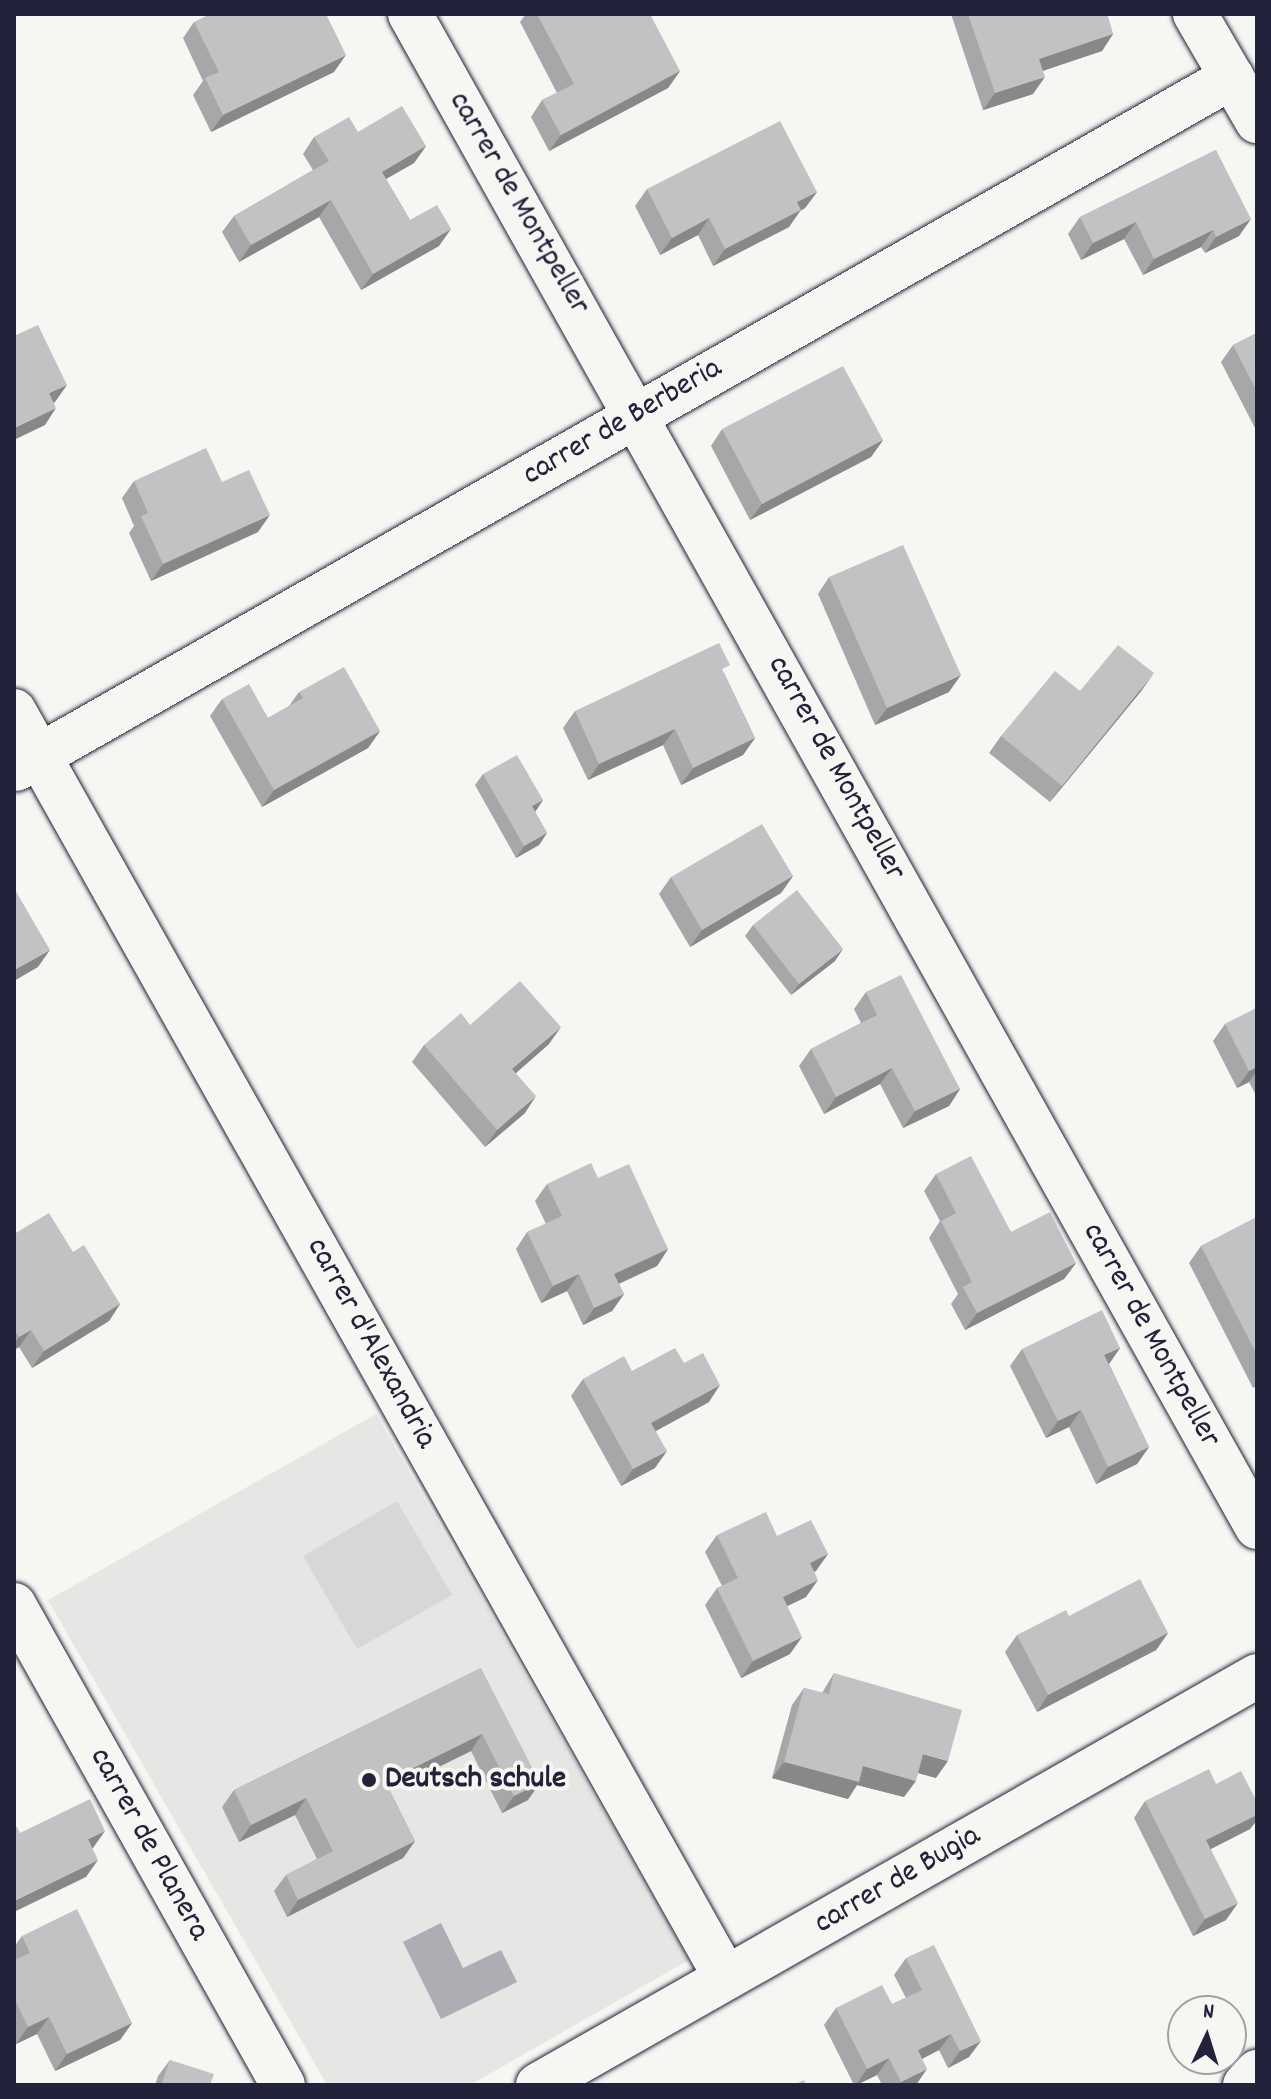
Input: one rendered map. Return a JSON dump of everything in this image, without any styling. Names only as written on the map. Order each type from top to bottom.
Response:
[{"type":"street","name":"carrer de Montpeller","points":[[410,14],[638,415],[1257,1527]]},
{"type":"street","points":[[1195,14],[1257,121]]},
{"type":"street","name":"carrer de Berberia","points":[[27,763],[1232,77]]},
{"type":"street","name":"carrer d'Alexandria","points":[[14,711],[27,763],[726,1978]]},
{"type":"street","name":"carrer de Planera","points":[[14,1605],[283,2085]]},
{"type":"street","name":"carrer de Bugia","points":[[538,2085],[1257,1676]]},
{"type":"street","points":[[1245,2085],[1257,2072]]},
{"type":"shaded area","name":"Deutsch schule","points":[[376,1414],[689,1960],[470,2085],[327,2085],[48,1600]]},
{"type":"shaded area","points":[[397,1501],[452,1595],[357,1649],[303,1556]]},
{"type":"shaded area","points":[[441,1923],[463,1968],[501,1950],[517,1982],[441,2019],[403,1942]]},
{"type":"building","points":[[210,14],[326,14],[346,55],[223,115],[205,78],[219,72],[194,22]]},
{"type":"building","points":[[537,14],[650,14],[680,71],[561,135],[542,100],[574,84]]},
{"type":"building","points":[[968,14],[1107,14],[1113,34],[1039,59],[1045,77],[995,93]]},
{"type":"building","points":[[402,106],[426,146],[382,172],[410,220],[437,205],[451,229],[373,274],[331,200],[251,245],[234,216],[329,161],[314,137],[349,117],[358,132]]},
{"type":"building","points":[[780,121],[817,192],[797,202],[801,210],[725,249],[709,218],[672,238],[647,189]]},
{"type":"building","points":[[1216,150],[1251,219],[1216,237],[1213,230],[1154,259],[1136,222],[1093,243],[1080,217]]},
{"type":"building","points":[[38,325],[67,385],[49,393],[56,408],[14,428],[14,336]]},
{"type":"building","points":[[1257,333],[1257,392],[1233,345]]},
{"type":"building","points":[[843,366],[883,440],[762,504],[722,429]]},
{"type":"building","points":[[206,448],[222,482],[249,470],[270,515],[163,564],[141,516],[148,513],[134,481]]},
{"type":"building","points":[[903,545],[961,675],[887,708],[829,577]]},
{"type":"building","points":[[719,643],[730,665],[722,669],[755,738],[693,768],[675,729],[599,764],[575,711]]},
{"type":"building","points":[[1118,645],[1154,673],[1062,786],[1001,736],[1055,671],[1080,691]]},
{"type":"building","points":[[344,667],[380,731],[274,790],[222,699],[249,684],[268,718],[303,698],[299,692]]},
{"type":"building","points":[[517,755],[543,800],[532,806],[547,833],[524,846],[483,774]]},
{"type":"building","points":[[762,824],[793,876],[702,930],[671,877]]},
{"type":"building","points":[[14,888],[50,950],[14,970]]},
{"type":"building","points":[[797,890],[843,949],[799,984],[753,925]]},
{"type":"building","points":[[901,975],[960,1089],[915,1111],[892,1068],[836,1097],[811,1049],[877,1015],[866,992]]},
{"type":"building","points":[[520,981],[561,1027],[512,1069],[536,1096],[497,1130],[424,1045],[461,1013],[470,1025]]},
{"type":"building","points":[[1257,1008],[1257,1067],[1249,1071],[1225,1024]]},
{"type":"building","points":[[971,1156],[1011,1232],[1050,1212],[1076,1263],[977,1313],[963,1287],[972,1282],[941,1221],[956,1213],[936,1174]]},
{"type":"building","points":[[591,1163],[598,1178],[629,1164],[668,1249],[614,1274],[624,1294],[594,1308],[579,1274],[553,1286],[527,1232],[562,1216],[547,1184]]},
{"type":"building","points":[[49,1213],[73,1252],[84,1245],[120,1304],[44,1351],[31,1330],[19,1337],[14,1329],[14,1234]]},
{"type":"building","points":[[1257,1217],[1257,1355],[1201,1246]]},
{"type":"building","points":[[1102,1310],[1120,1348],[1104,1355],[1149,1447],[1108,1467],[1081,1410],[1058,1421],[1022,1349]]},
{"type":"building","points":[[675,1348],[684,1363],[703,1353],[720,1385],[651,1423],[667,1451],[633,1469],[583,1379],[624,1356],[632,1371]]},
{"type":"building","points":[[766,1512],[777,1536],[811,1520],[828,1554],[810,1563],[818,1580],[783,1597],[802,1637],[753,1661],[717,1588],[738,1578],[717,1535]]},
{"type":"building","points":[[1140,1579],[1168,1633],[1048,1695],[1017,1635],[1066,1610],[1069,1616]]},
{"type":"building","points":[[481,1668],[540,1783],[514,1796],[482,1734],[385,1782],[415,1841],[298,1900],[286,1875],[333,1851],[306,1798],[251,1825],[234,1790]]},
{"type":"building","points":[[834,1673],[962,1710],[948,1761],[923,1754],[916,1781],[863,1766],[859,1782],[784,1762],[804,1688],[829,1694]]},
{"type":"building","points":[[1209,1769],[1216,1784],[1241,1771],[1257,1802],[1257,1815],[1206,1840],[1238,1903],[1205,1919],[1145,1801]]},
{"type":"building","points":[[90,1799],[105,1831],[88,1839],[98,1860],[14,1901],[14,1822],[20,1833]]},
{"type":"building","points":[[77,1909],[132,2023],[67,2054],[49,2017],[28,2027],[14,1998],[14,1960],[30,1953],[22,1936]]},
{"type":"building","points":[[934,1945],[981,2041],[960,2051],[951,2034],[918,2050],[927,2069],[901,2082],[889,2058],[867,2069],[836,2008],[882,1985],[892,2004],[922,1990],[906,1958]]},
{"type":"building","points":[[170,2060],[214,2074],[210,2085],[161,2085]]},
{"type":"place","name":"Deutsch schule","points":[[369,1780]]}]
